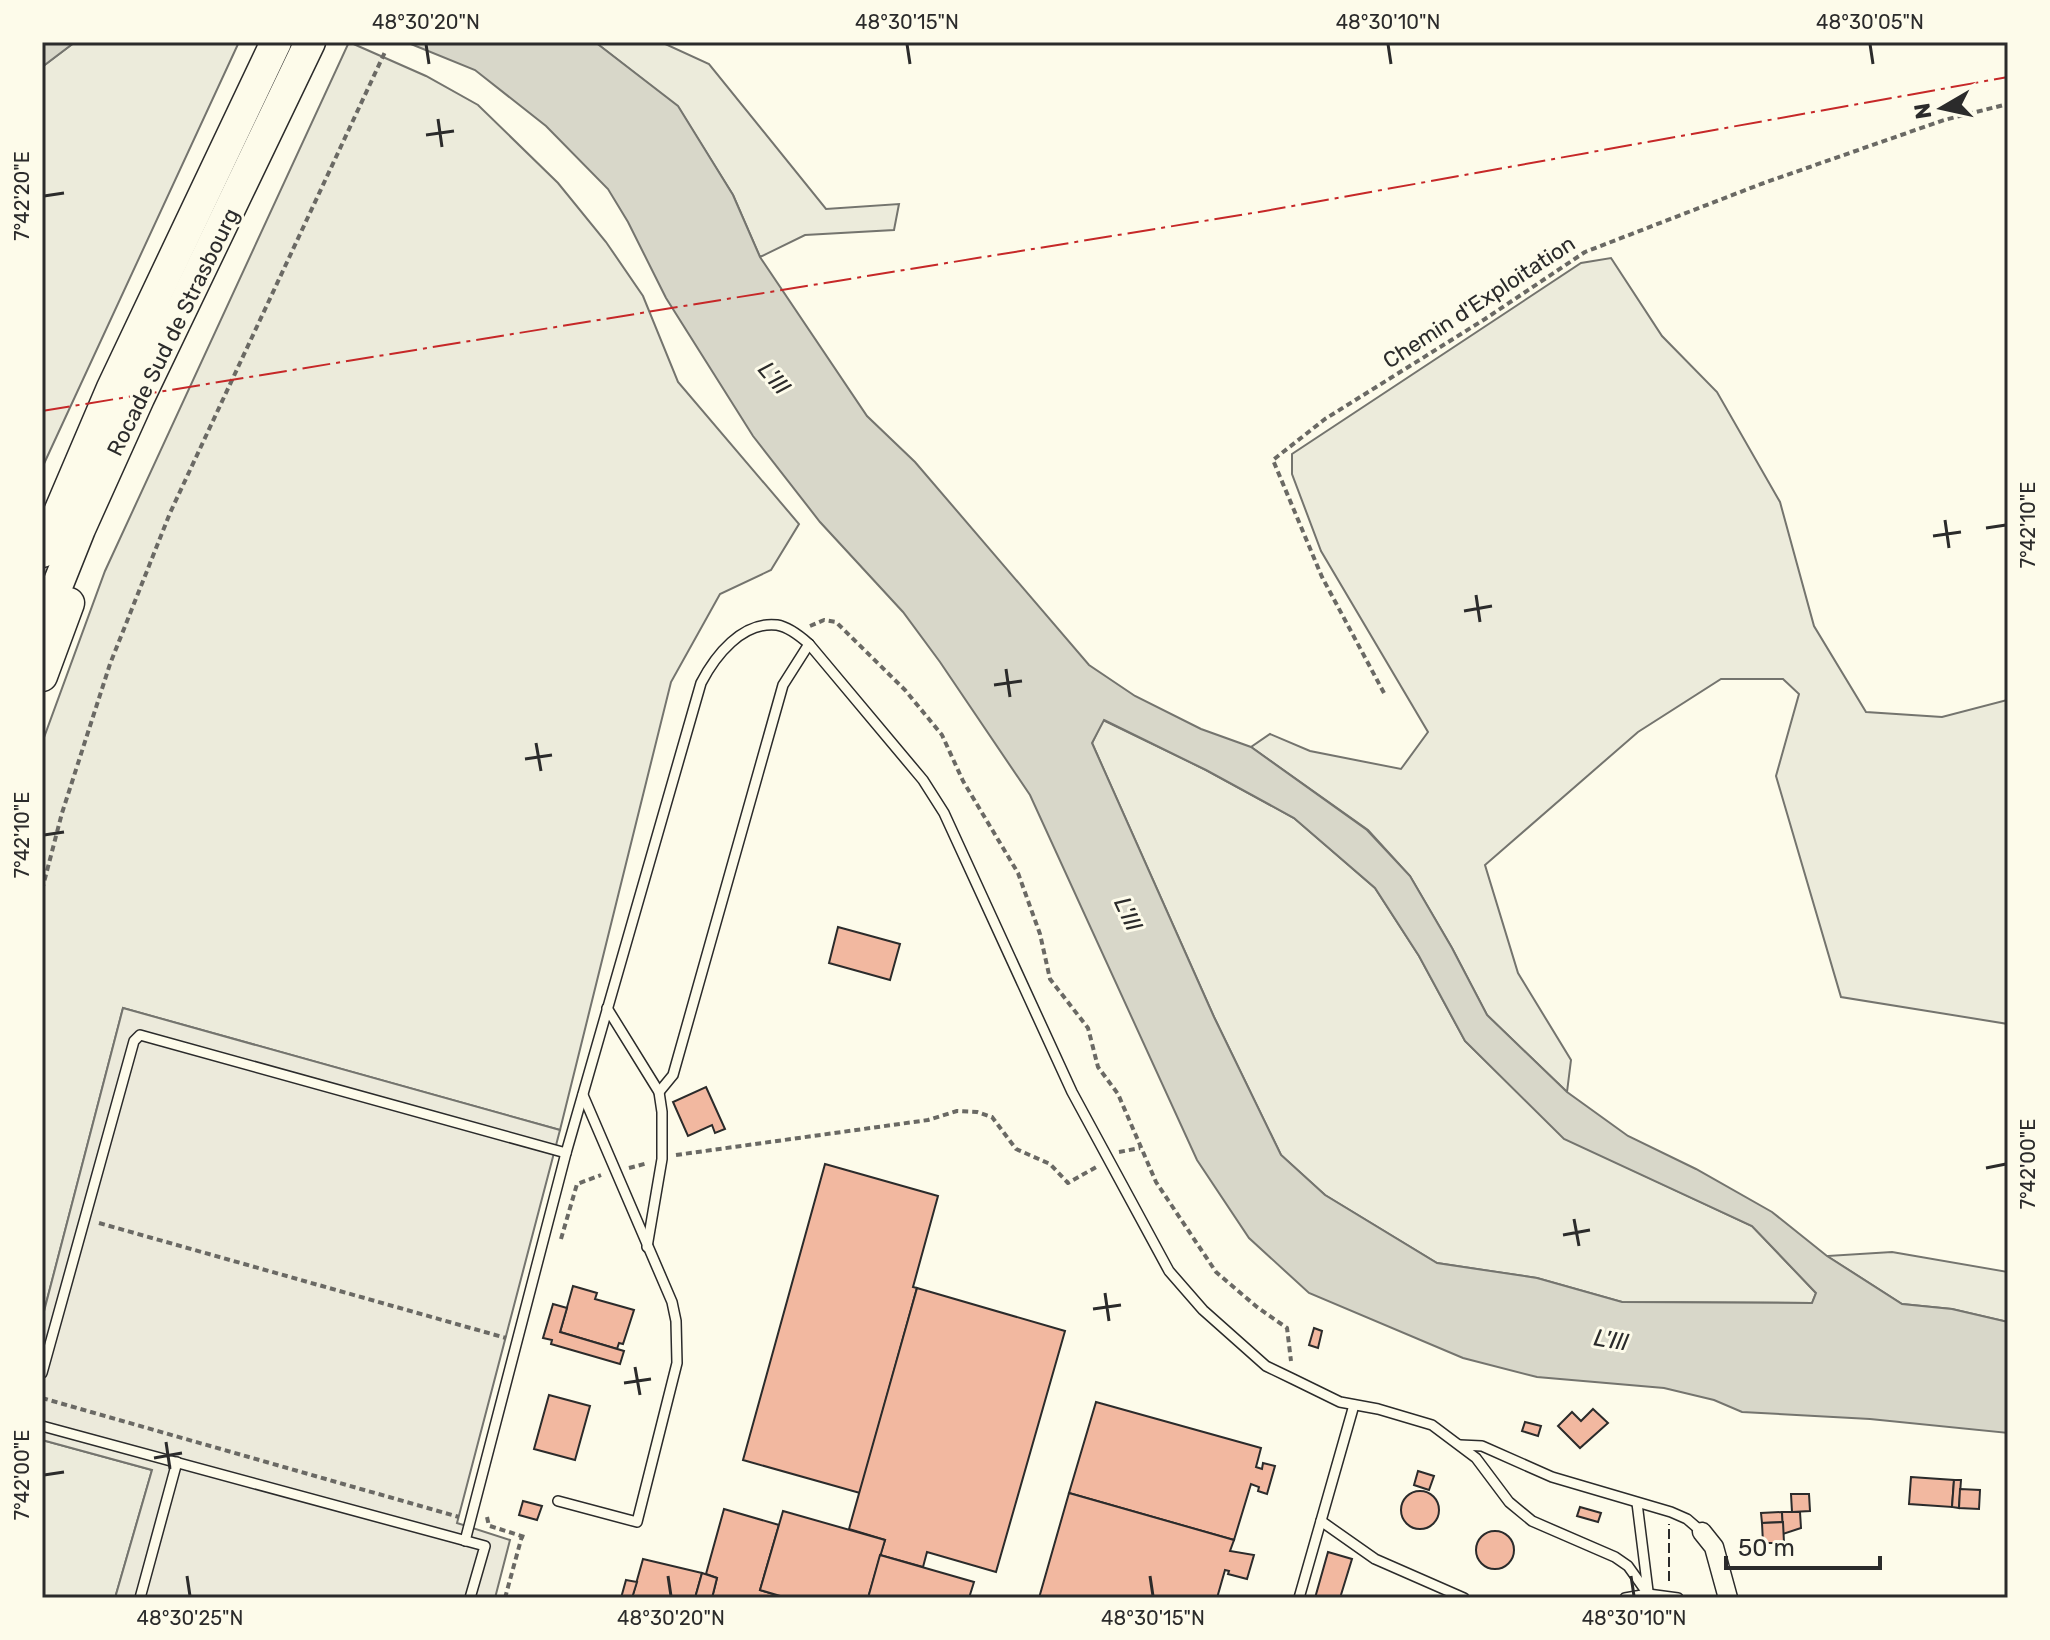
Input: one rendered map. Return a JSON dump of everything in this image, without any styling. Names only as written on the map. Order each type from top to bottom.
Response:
[{"type":"highway","name":"Rocade Sud de Strasbourg","points":[[42,552],[112,388],[276,42]]},
{"type":"highway","name":"Rocade Sud de Strasbourg","points":[[42,624],[80,529],[139,398],[309,46]]},
{"type":"highway","points":[[42,676],[75,587],[80,529]]},
{"type":"street","points":[[1702,1532],[1714,1547],[1728,1598]]},
{"type":"lane","points":[[465,1541],[566,1153],[701,683],[713,659],[736,639],[761,626],[779,625],[809,644],[923,780],[944,813],[1072,1092],[1169,1271],[1203,1310],[1266,1366],[1340,1402],[1432,1425],[1476,1458],[1509,1502],[1532,1521],[1615,1557],[1628,1566],[1648,1596]]},
{"type":"lane","points":[[659,1092],[673,1075],[783,685],[809,644]]},
{"type":"lane","points":[[607,1008],[659,1092],[662,1159],[647,1247]]},
{"type":"lane","points":[[42,1373],[134,1041],[140,1035],[566,1153]]},
{"type":"lane","points":[[558,1501],[637,1522],[677,1363],[677,1330],[672,1302],[583,1095]]},
{"type":"lane","points":[[1299,1598],[1354,1405]]},
{"type":"lane","points":[[42,1426],[485,1546],[470,1598]]},
{"type":"lane","points":[[1460,1445],[1482,1446],[1552,1477],[1671,1512],[1687,1519],[1702,1532]]},
{"type":"lane","points":[[140,1598],[177,1462]]},
{"type":"lane","points":[[1637,1503],[1648,1596]]},
{"type":"lane","points":[[1321,1521],[1375,1559],[1464,1598]]},
{"type":"lane","points":[[1625,1598],[1678,1598]]},
{"type":"path","points":[[42,890],[62,813],[110,664],[170,513],[385,52]]},
{"type":"path","name":"Chemin d'Exploitation","points":[[1384,693],[1322,577],[1273,460],[1325,419],[1585,252],[1761,184],[1944,120],[2008,104]]},
{"type":"path","points":[[795,633],[824,620],[836,622],[905,690],[942,735],[963,781],[1018,873],[1040,934],[1050,979],[1088,1028],[1098,1067],[1118,1094],[1156,1182],[1216,1272],[1287,1328],[1293,1379]]},
{"type":"path","points":[[560,1242],[577,1184],[687,1152],[928,1120],[957,1111],[992,1117],[1016,1149],[1050,1164],[1068,1183],[1118,1153],[1140,1148]]},
{"type":"path","points":[[85,1219],[517,1341]]},
{"type":"path","points":[[42,1398],[525,1537],[505,1598]]},
{"type":"path","points":[[485,1505],[489,1526]]},
{"type":"shaded area","points":[[75,42],[239,42],[42,468],[42,67]]},
{"type":"shaded area","points":[[349,42],[426,76],[478,105],[558,183],[606,242],[643,296],[678,382],[799,524],[771,570],[720,594],[671,682],[560,1130],[123,1008],[42,1319],[42,743],[105,571]]},
{"type":"shaded area","points":[[595,42],[661,42],[709,64],[826,209],[899,204],[894,230],[805,235],[760,257],[733,195],[678,107]]},
{"type":"shaded area","points":[[1611,258],[1662,336],[1717,392],[1780,502],[1814,626],[1866,712],[1942,717],[2007,700],[2008,1024],[1841,997],[1776,776],[1799,694],[1783,679],[1721,679],[1638,732],[1485,865],[1518,973],[1571,1060],[1567,1092],[1487,1015],[1410,876],[1368,830],[1251,747],[1270,734],[1310,751],[1401,769],[1428,732],[1321,551],[1292,474],[1292,454],[1581,263]]},
{"type":"shaded area","points":[[1103,720],[1206,770],[1294,818],[1375,888],[1419,956],[1465,1041],[1564,1138],[1752,1226],[1816,1293],[1812,1303],[1622,1302],[1537,1278],[1437,1263],[1325,1195],[1281,1155],[1214,1017],[1092,743]]},
{"type":"shaded area","points":[[123,1008],[560,1130],[457,1523],[510,1540],[495,1598],[115,1598],[152,1470],[42,1440],[42,1319]]},
{"type":"shaded area","points":[[1892,1252],[2008,1272],[2008,1322],[1952,1309],[1902,1304],[1827,1256]]},
{"type":"shaded area","points":[[42,1440],[152,1470],[115,1598],[42,1598]]},
{"type":"water","points":[[42,42],[75,42],[42,67]]},
{"type":"water","name":"L'Ill","points":[[406,42],[595,42],[678,106],[733,195],[760,257],[867,416],[915,462],[1089,665],[1135,696],[1201,729],[1251,747],[1367,830],[1410,876],[1487,1015],[1567,1092],[1628,1136],[1696,1169],[1772,1212],[1827,1256],[1902,1304],[1952,1309],[2008,1322],[2008,1433],[1870,1419],[1742,1412],[1714,1400],[1664,1388],[1537,1377],[1463,1358],[1309,1293],[1249,1238],[1197,1160],[1030,795],[940,662],[903,612],[820,522],[753,436],[666,298],[608,189],[546,126],[475,70]],"holes":[[[1104,720],[1294,818],[1375,888],[1419,956],[1465,1041],[1564,1139],[1752,1226],[1816,1293],[1812,1303],[1622,1302],[1537,1278],[1437,1263],[1325,1195],[1281,1155],[1214,1017],[1092,743]]]},
{"type":"building","points":[[838,927],[900,944],[890,980],[829,963]]},
{"type":"building","points":[[706,1087],[725,1129],[715,1133],[712,1125],[688,1136],[673,1102]]},
{"type":"building","points":[[825,1164],[938,1196],[913,1287],[917,1288],[860,1493],[743,1460]]},
{"type":"building","points":[[573,1286],[597,1293],[595,1299],[634,1310],[623,1344],[619,1343],[617,1349],[560,1332]]},
{"type":"building","points":[[917,1288],[1065,1331],[996,1572],[927,1552],[923,1567],[880,1555],[885,1540],[849,1529]]},
{"type":"building","points":[[553,1304],[567,1308],[560,1332],[624,1351],[620,1364],[551,1344],[552,1340],[543,1338]]},
{"type":"building","points":[[1314,1328],[1322,1331],[1318,1348],[1309,1345]]},
{"type":"building","points":[[549,1395],[590,1406],[575,1460],[534,1449]]},
{"type":"building","points":[[1096,1402],[1261,1448],[1256,1467],[1262,1469],[1263,1463],[1275,1466],[1267,1494],[1251,1484],[1234,1540],[1069,1493]]},
{"type":"building","points":[[1593,1409],[1608,1423],[1580,1448],[1558,1426],[1572,1412],[1581,1421]]},
{"type":"building","points":[[1525,1422],[1541,1426],[1538,1436],[1522,1431]]},
{"type":"building","points":[[1418,1471],[1434,1476],[1429,1490],[1414,1485]]},
{"type":"building","points":[[1911,1477],[1954,1480],[1952,1507],[1909,1504]]},
{"type":"building","points":[[1954,1480],[1961,1480],[1959,1508],[1952,1507]]},
{"type":"building","points":[[1960,1489],[1980,1490],[1979,1509],[1959,1508]]},
{"type":"building","points":[[1420,1491],[1433,1497],[1439,1510],[1433,1523],[1420,1529],[1407,1523],[1401,1510],[1407,1497]]},
{"type":"building","points":[[1069,1493],[1234,1540],[1230,1551],[1254,1555],[1247,1579],[1228,1574],[1229,1571],[1225,1570],[1217,1598],[1039,1598]]},
{"type":"building","points":[[1791,1494],[1809,1494],[1810,1511],[1792,1512]]},
{"type":"building","points":[[523,1501],[542,1506],[537,1520],[519,1515]]},
{"type":"building","points":[[1580,1507],[1601,1513],[1598,1522],[1577,1516]]},
{"type":"building","points":[[724,1509],[779,1525],[760,1590],[787,1598],[712,1598],[717,1578],[706,1574]]},
{"type":"building","points":[[783,1511],[885,1540],[868,1598],[787,1598],[760,1590]]},
{"type":"building","points":[[1782,1512],[1783,1522],[1762,1523],[1761,1513]]},
{"type":"building","points":[[1782,1512],[1800,1512],[1801,1528],[1783,1534]]},
{"type":"building","points":[[1783,1522],[1784,1543],[1763,1543],[1762,1523]]},
{"type":"building","points":[[1495,1531],[1508,1537],[1514,1550],[1508,1563],[1495,1569],[1482,1563],[1476,1550],[1482,1537]]},
{"type":"building","points":[[1328,1552],[1352,1559],[1340,1598],[1315,1598]]},
{"type":"building","points":[[880,1555],[974,1582],[969,1598],[868,1598]]},
{"type":"building","points":[[643,1559],[702,1573],[695,1598],[632,1598]]},
{"type":"building","points":[[702,1573],[717,1578],[712,1598],[695,1598]]},
{"type":"building","points":[[626,1580],[637,1582],[632,1598],[621,1598]]},
{"type":"fence","points":[[1669,1524],[1669,1581]]},
{"type":"power","points":[[42,411],[1265,211],[2008,77]]}]
